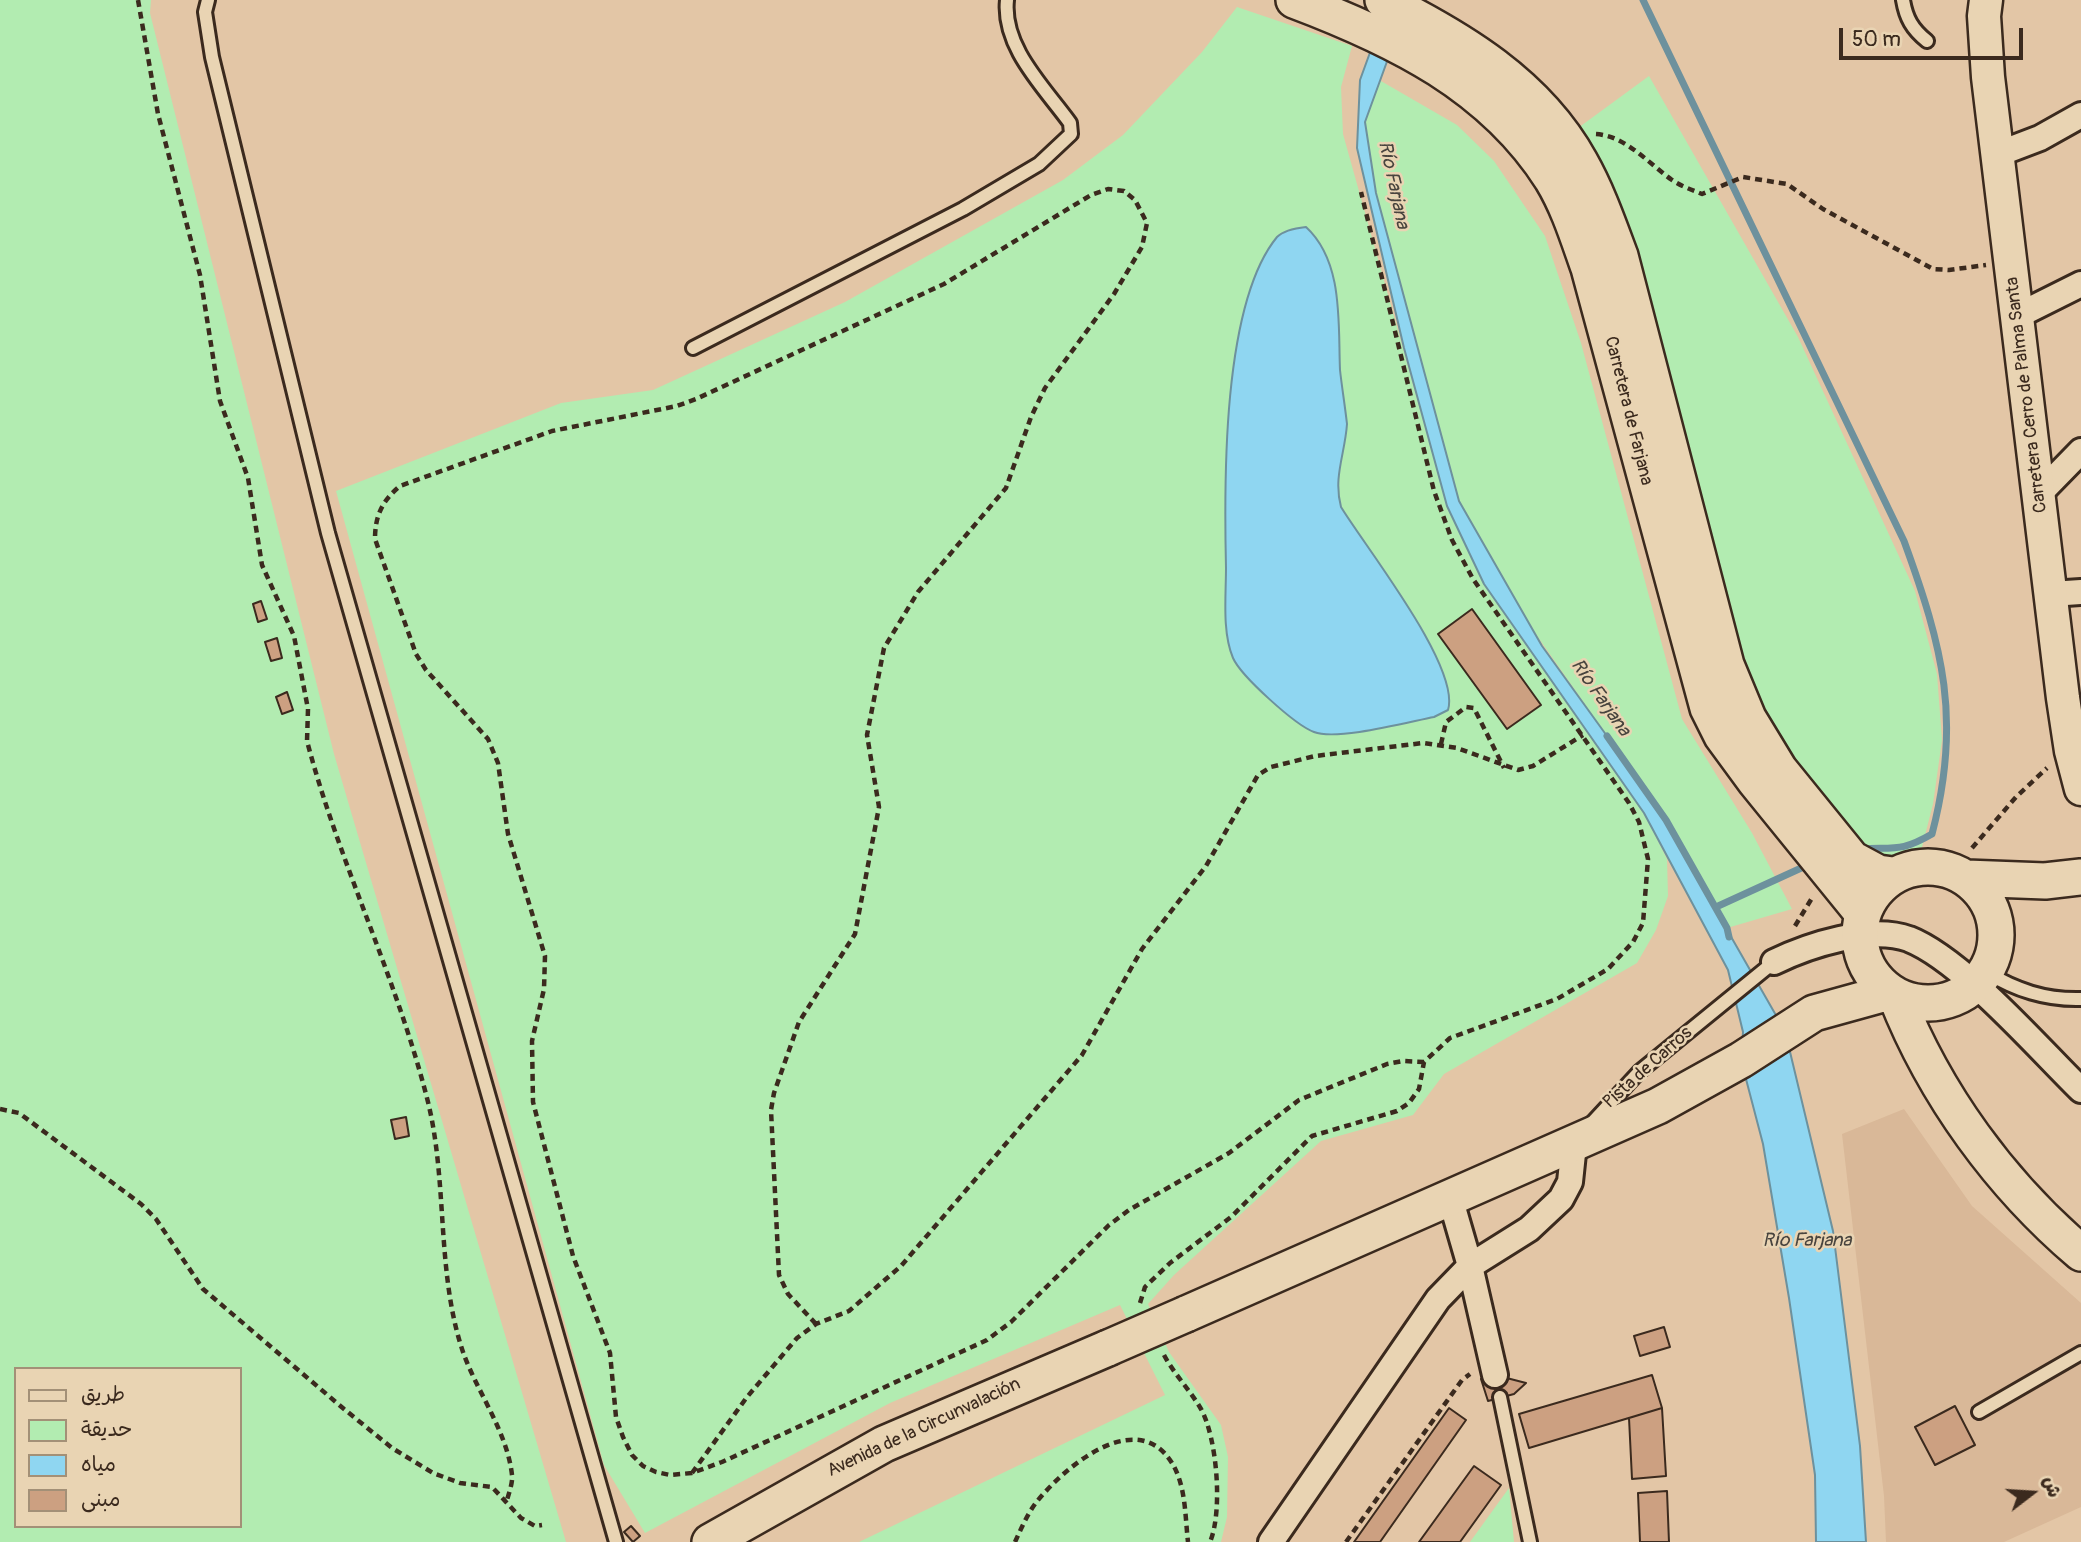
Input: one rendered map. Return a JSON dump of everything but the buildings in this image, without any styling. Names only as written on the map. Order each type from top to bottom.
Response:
[{"type":"main road","name":"Carretera de Farjana","points":[[1294,0],[1352,22],[1430,62],[1473,91],[1501,115],[1552,180],[1571,217],[1605,324],[1698,681],[1722,736],[1767,775],[1832,863],[1861,932],[1871,972],[1893,994]]},
{"type":"main road","name":"Carretera de Farjana","points":[[1383,0],[1436,27],[1493,65],[1522,89],[1565,140],[1602,206],[1620,256],[1726,665],[1748,718],[1767,775]]},
{"type":"main road","points":[[1814,1013],[1861,932],[1880,885],[1902,865],[1907,869],[1930,866],[1952,871],[1962,862]]},
{"type":"main road","points":[[1962,862],[2045,881],[2081,877]]},
{"type":"main road","points":[[1930,1064],[1932,1042],[1969,987],[1992,959],[1996,930],[1992,909],[1962,862]]},
{"type":"main road","name":"Carretera de Farjana","points":[[1832,863],[1864,868],[1902,865]]},
{"type":"main road","points":[[1996,930],[2045,881]]},
{"type":"main road","points":[[1814,1013],[1893,994],[1929,1004],[1969,987]]},
{"type":"main road","points":[[1893,994],[1930,1064],[1977,1142],[2026,1204],[2081,1253]]},
{"type":"main road","name":"Avenida de la Circunvalación","points":[[710,1542],[884,1444],[1658,1106],[1741,1060],[1814,1013]]},
{"type":"street","name":"Carretera Cerro de Palma Santa","points":[[1986,0],[1984,16],[1988,76],[2039,494],[2066,593],[2075,768]]},
{"type":"street","points":[[1998,154],[2040,138],[2081,115]]},
{"type":"street","points":[[2019,315],[2081,284]]},
{"type":"street","points":[[2039,494],[2081,451]]},
{"type":"street","name":"Pista de Carros","points":[[1769,967],[1824,943],[1861,932],[1907,939],[1937,954],[2081,1090]]},
{"type":"street","points":[[1271,1542],[1438,1299],[1470,1266],[1529,1229],[1561,1199],[1570,1182],[1574,1144]]},
{"type":"street","points":[[1450,1197],[1470,1266],[1495,1378]]},
{"type":"lane","points":[[208,0],[205,12],[212,57],[328,533],[616,1542]]},
{"type":"lane","points":[[693,348],[962,209],[1039,164],[1071,134],[1070,123],[1012,38],[1006,15],[1007,0]]},
{"type":"lane","points":[[1903,0],[1906,16],[1914,30],[1927,41]]},
{"type":"lane","name":"Pista de Carros","points":[[1574,1144],[1639,1072],[1769,967]]},
{"type":"lane","points":[[1969,987],[2008,986],[2034,995],[2081,999]]},
{"type":"lane","points":[[1979,1412],[2081,1353]]},
{"type":"lane","points":[[1495,1378],[1530,1542]]},
{"type":"path","points":[[138,0],[158,114],[200,275],[220,401],[233,443],[248,478],[262,565],[294,636],[308,709],[309,751],[378,945],[428,1101],[438,1149],[442,1184],[441,1227],[453,1306],[463,1352],[492,1415],[513,1476],[507,1500]]},
{"type":"path","points":[[1565,140],[1599,134],[1612,138],[1644,156],[1673,181],[1702,194],[1743,177],[1787,184],[1823,209],[1933,269],[1973,268],[2011,258]]},
{"type":"path","points":[[816,1324],[788,1294],[779,1275],[771,1110],[789,1043],[799,1022],[855,934],[879,807],[867,735],[879,665],[892,633],[918,592],[1006,488],[1045,388],[1114,294],[1142,247],[1147,223],[1143,211],[1124,191],[1108,189],[1091,195],[944,284],[696,398],[677,406],[552,431],[400,486],[388,496],[375,522],[376,539],[416,654],[426,670],[488,739],[498,763],[508,834],[545,956],[544,989],[532,1041],[533,1102],[573,1256],[610,1353],[616,1417],[632,1455],[643,1466],[670,1475],[692,1473],[760,1446],[987,1340],[1011,1322],[1109,1225],[1149,1197],[1229,1153],[1299,1100],[1387,1064],[1403,1061],[1424,1062]]},
{"type":"path","points":[[1142,1311],[1141,1296],[1145,1287],[1231,1217],[1312,1136],[1397,1111],[1409,1103],[1419,1089],[1424,1062],[1450,1038],[1557,999],[1608,969],[1623,955],[1638,932],[1647,901],[1648,859],[1644,840],[1629,803],[1474,579],[1441,512],[1361,192]]},
{"type":"path","points":[[1441,744],[1446,722],[1466,707],[1474,708],[1504,768]]},
{"type":"path","points":[[692,1473],[747,1397],[797,1338],[816,1324],[849,1311],[873,1293],[917,1250],[1082,1055],[1137,957],[1206,866],[1258,775],[1271,767],[1315,756],[1423,743],[1441,744],[1504,768],[1518,770],[1534,765],[1583,735]]},
{"type":"path","points":[[1902,865],[1962,862],[2033,779],[2075,768]]},
{"type":"path","points":[[1798,920],[1832,863]]},
{"type":"path","points":[[0,1109],[19,1113],[141,1204],[156,1219],[203,1289],[392,1448],[433,1473],[460,1483],[492,1487],[521,1518],[535,1526],[542,1525]]},
{"type":"path","points":[[1160,1347],[1199,1406],[1213,1440],[1215,1523],[1210,1542]]},
{"type":"path","points":[[1346,1542],[1462,1380],[1495,1378]]},
{"type":"path","points":[[1015,1542],[1037,1502],[1078,1462],[1104,1445],[1135,1440],[1162,1452],[1172,1464],[1181,1485],[1188,1542]]},
{"type":"shaded area","points":[[1904,1109],[1972,1206],[2081,1303],[2081,1507],[2004,1542],[1886,1542],[1884,1496],[1842,1134]]},
{"type":"green space","points":[[0,0],[151,0],[150,13],[334,754],[566,1542],[0,1542]]},
{"type":"green space","points":[[1237,7],[1352,46],[1341,87],[1343,134],[1447,506],[1484,584],[1644,813],[1667,859],[1668,896],[1656,930],[1637,963],[1444,1074],[1413,1115],[1321,1141],[1174,1275],[1148,1304],[1169,1352],[1221,1425],[1228,1457],[1227,1517],[1221,1542],[859,1542],[1165,1395],[1120,1305],[890,1403],[645,1533],[604,1465],[336,491],[561,403],[653,390],[845,302],[1063,180],[1123,135],[1202,52]]},
{"type":"green space","points":[[1649,76],[1798,337],[1915,591],[1937,674],[1942,740],[1933,804],[1922,847],[1891,860],[1852,854],[1760,716],[1621,228],[1578,128]]},
{"type":"green space","points":[[1374,77],[1457,125],[1494,161],[1545,236],[1581,343],[1682,719],[1752,833],[1792,909],[1727,928],[1666,820],[1500,583],[1459,501],[1404,307],[1369,165],[1365,122]]},
{"type":"green space","points":[[1509,1488],[1514,1542],[1470,1542]]},
{"type":"water","points":[[1380,25],[1397,34],[1365,122],[1376,193],[1459,501],[1542,646],[1651,797],[1785,1031],[1833,1231],[1860,1446],[1866,1542],[1816,1542],[1815,1475],[1789,1298],[1763,1144],[1741,1060],[1743,1032],[1728,970],[1644,813],[1484,584],[1447,506],[1404,348],[1357,148],[1360,80]]},
{"type":"water","points":[[1306,227],[1327,258],[1336,294],[1340,370],[1347,424],[1338,486],[1341,507],[1409,608],[1440,666],[1448,691],[1448,710],[1434,717],[1339,734],[1325,734],[1305,728],[1257,687],[1233,658],[1226,625],[1225,490],[1230,396],[1236,349],[1246,305],[1259,267],[1277,237],[1287,231]]},
{"type":"waterway","points":[[1643,0],[1904,541],[1938,651],[1947,719],[1946,755],[1932,834],[1905,846],[1861,849]]},
{"type":"waterway","name":"Río Farjana","points":[[1607,736],[1666,820],[1727,928],[1729,937]]},
{"type":"waterway","points":[[1716,907],[1810,864]]}]
